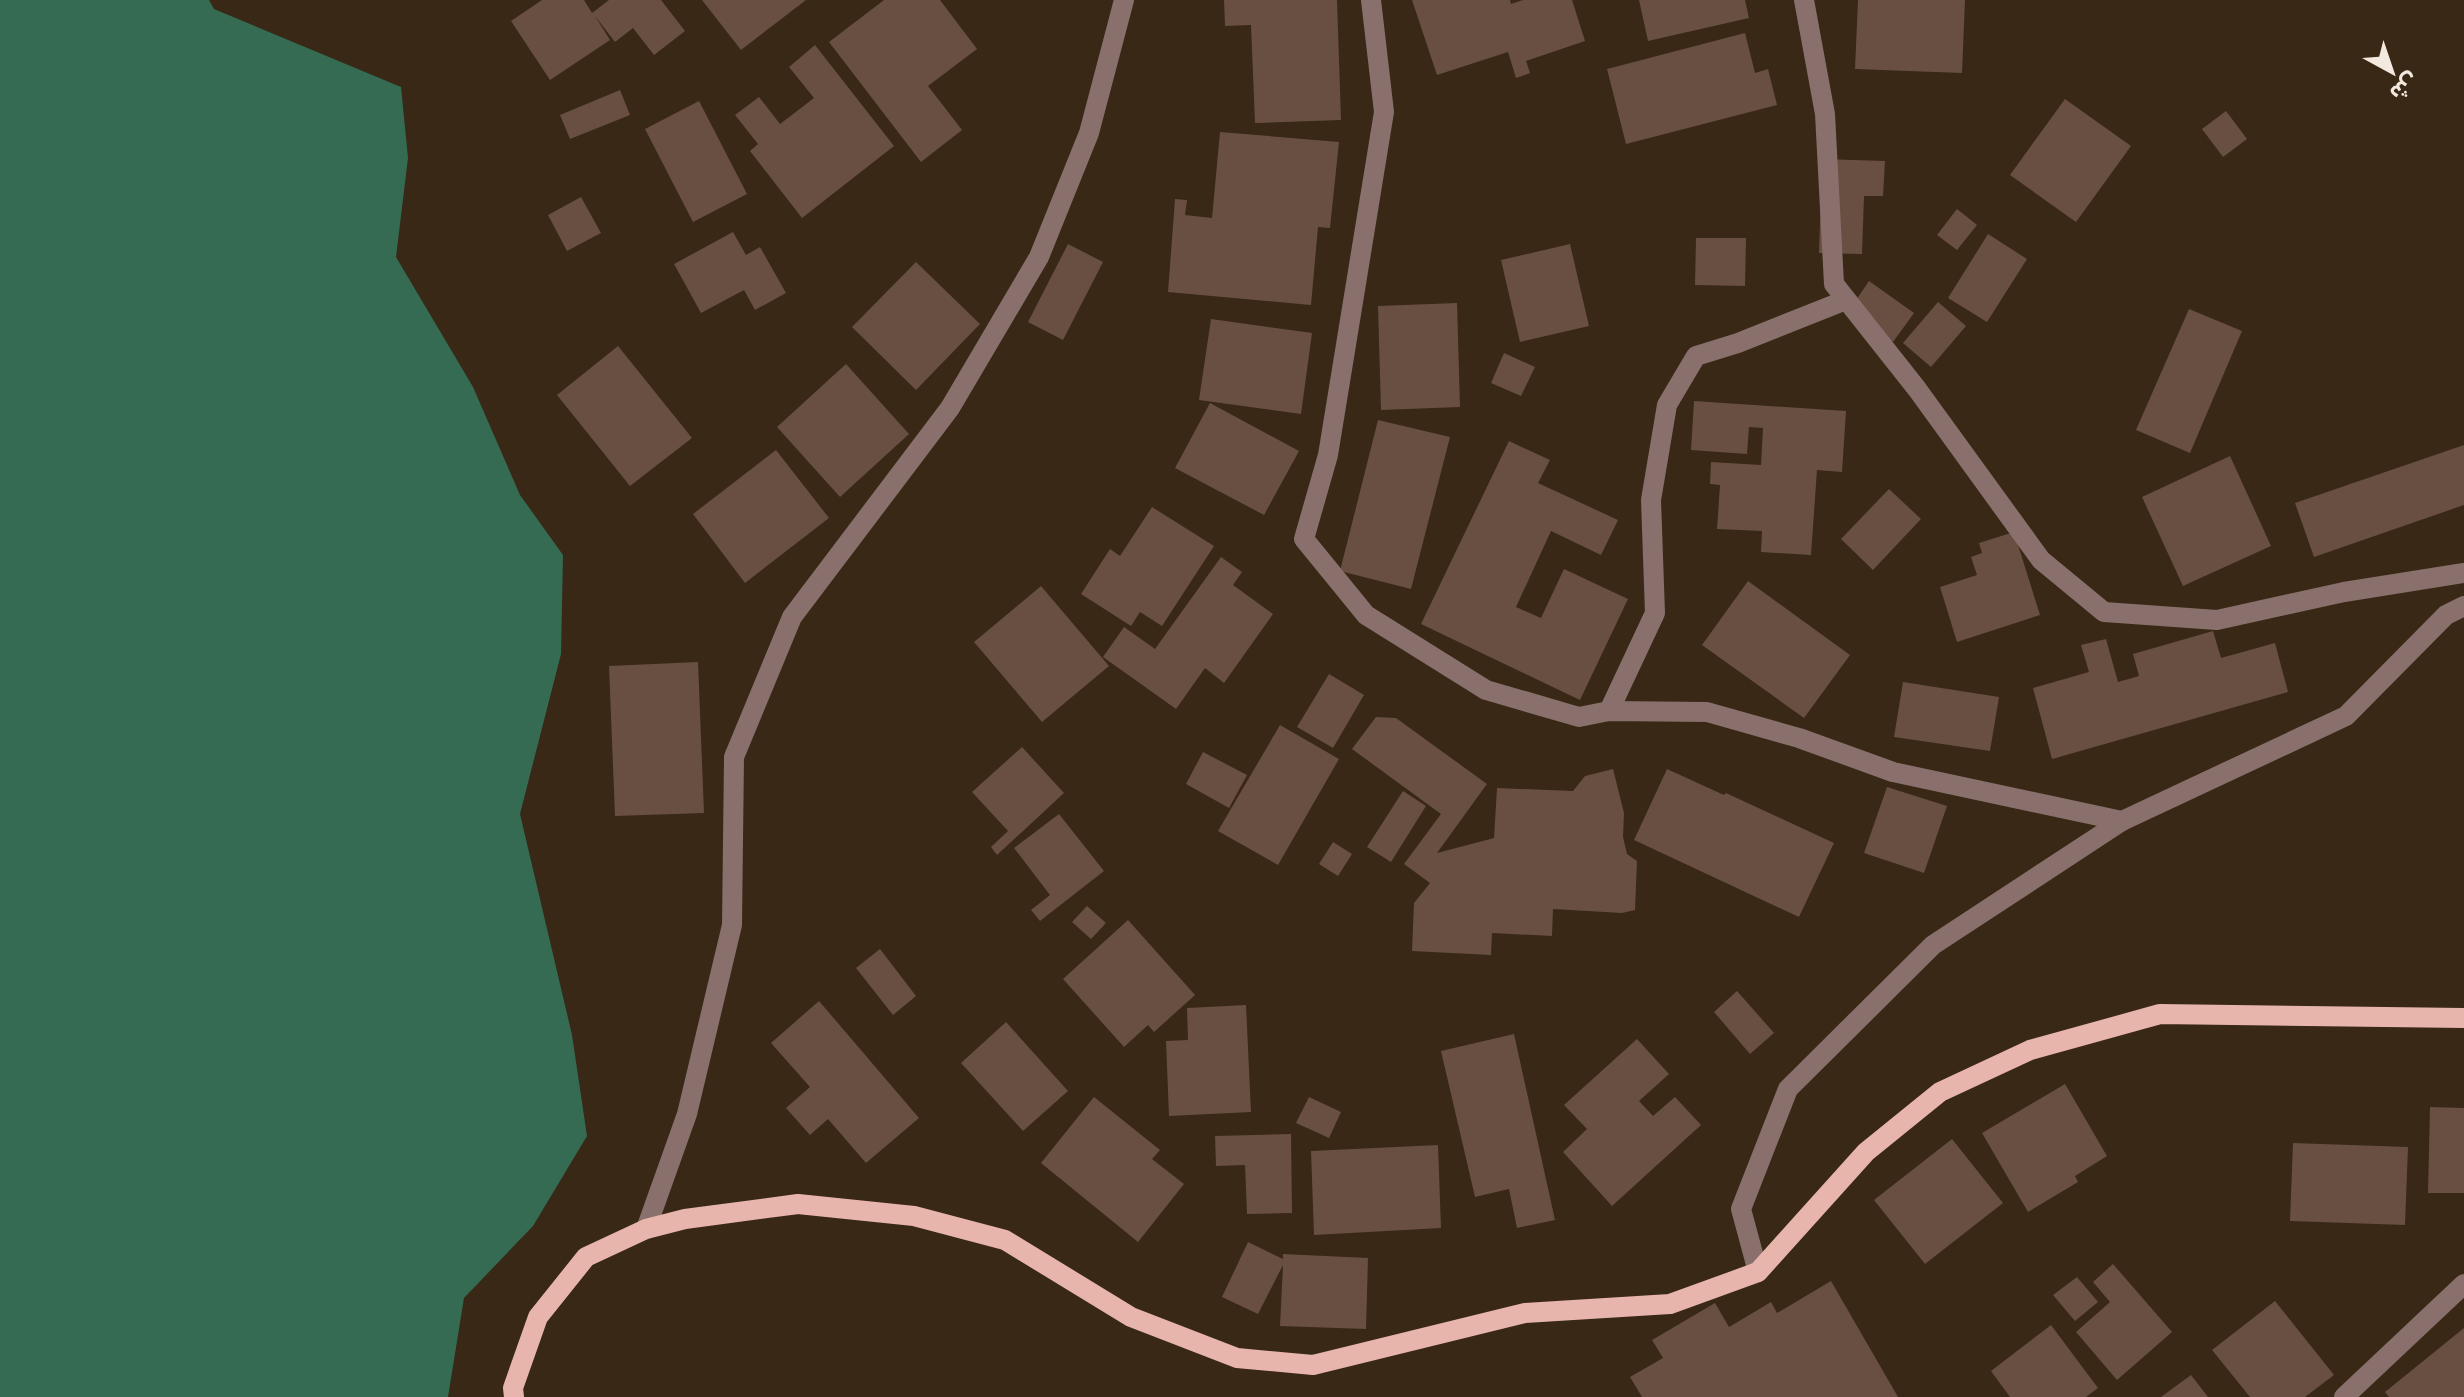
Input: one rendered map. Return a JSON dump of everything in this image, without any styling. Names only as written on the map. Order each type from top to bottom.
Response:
[{"type":"main road","points":[[514,1397],[513,1388],[538,1317],[586,1257],[646,1229],[685,1219],[798,1204],[914,1216],[1005,1240],[1131,1317],[1237,1358],[1313,1365],[1525,1313],[1670,1304],[1758,1272],[1866,1152],[1940,1092],[2030,1050],[2160,1014],[2464,1018]]},
{"type":"street","points":[[646,1229],[687,1114],[732,925],[734,757],[792,617],[950,408],[1039,257],[1089,133],[1124,0]]},
{"type":"street","points":[[1371,0],[1384,112],[1328,455],[1304,539],[1366,615],[1486,690],[1579,717],[1609,711],[1707,712],[1799,738],[1893,772],[2122,821]]},
{"type":"street","points":[[1804,0],[1825,114],[1834,284],[1917,389],[2041,560],[2104,612],[2217,620],[2344,592],[2464,573]]},
{"type":"street","points":[[1609,711],[1655,613],[1651,500],[1667,405],[1696,356],[1738,343],[1846,300]]},
{"type":"street","points":[[1758,1272],[1741,1209],[1788,1089],[1933,945],[2122,821],[2346,716],[2446,615],[2464,606]]},
{"type":"street","points":[[2344,1397],[2464,1284]]},
{"type":"green space","points":[[0,0],[209,0],[214,9],[401,87],[408,158],[396,257],[473,387],[520,495],[563,555],[561,654],[520,814],[572,1035],[587,1136],[533,1226],[464,1298],[448,1397],[0,1397]]},
{"type":"building","points":[[542,0],[584,0],[592,13],[609,0],[661,0],[685,31],[654,55],[633,28],[615,42],[595,16],[610,40],[550,80],[511,21]]},
{"type":"building","points":[[702,0],[806,0],[741,50]]},
{"type":"building","points":[[884,0],[940,0],[977,49],[928,86],[962,130],[921,162],[829,42]]},
{"type":"building","points":[[1224,0],[1337,0],[1341,120],[1255,123],[1251,25],[1225,26]]},
{"type":"building","points":[[1412,0],[1510,0],[1511,4],[1523,0],[1572,0],[1585,41],[1526,61],[1530,73],[1516,78],[1508,52],[1437,75]]},
{"type":"building","points":[[1639,0],[1745,0],[1749,18],[1648,41]]},
{"type":"building","points":[[1858,0],[1965,0],[1962,73],[1855,69]]},
{"type":"building","points":[[1745,33],[1755,73],[1768,69],[1777,105],[1626,144],[1607,69]]},
{"type":"building","points":[[815,45],[894,146],[802,218],[750,151],[758,144],[735,115],[759,97],[780,124],[814,98],[789,67]]},
{"type":"building","points":[[620,90],[630,115],[570,139],[560,115]]},
{"type":"building","points":[[2065,99],[2131,146],[2076,222],[2010,175]]},
{"type":"building","points":[[699,101],[747,194],[693,222],[645,129]]},
{"type":"building","points":[[2226,111],[2247,139],[2223,157],[2202,129]]},
{"type":"building","points":[[1220,132],[1339,142],[1330,228],[1318,227],[1311,305],[1168,292],[1175,199],[1187,200],[1185,215],[1212,218]]},
{"type":"building","points":[[1822,159],[1885,161],[1883,196],[1864,196],[1862,254],[1819,253]]},
{"type":"building","points":[[581,197],[601,233],[567,251],[548,215]]},
{"type":"building","points":[[1957,209],[1977,225],[1957,250],[1937,235]]},
{"type":"building","points":[[733,232],[746,255],[760,247],[786,293],[755,310],[744,290],[701,313],[674,264]]},
{"type":"building","points":[[1988,234],[2027,259],[1987,322],[1948,298]]},
{"type":"building","points":[[1696,238],[1746,238],[1745,286],[1695,285]]},
{"type":"building","points":[[1068,244],[1103,262],[1063,340],[1028,322]]},
{"type":"building","points":[[1570,244],[1589,326],[1520,342],[1501,260]]},
{"type":"building","points":[[916,262],[980,324],[916,390],[852,327]]},
{"type":"building","points":[[1869,281],[1914,313],[1893,342],[1848,312]]},
{"type":"building","points":[[1938,302],[1966,326],[1931,367],[1903,343]]},
{"type":"building","points":[[1457,303],[1460,407],[1381,410],[1378,306]]},
{"type":"building","points":[[2189,309],[2242,331],[2190,453],[2136,430]]},
{"type":"building","points":[[1211,319],[1312,333],[1301,414],[1199,400]]},
{"type":"building","points":[[618,346],[692,438],[630,486],[557,395]]},
{"type":"building","points":[[1504,353],[1535,367],[1521,396],[1491,383]]},
{"type":"building","points":[[846,364],[909,434],[840,497],[777,427]]},
{"type":"building","points":[[1694,401],[1846,411],[1842,472],[1817,470],[1811,555],[1761,552],[1762,531],[1717,529],[1720,485],[1710,484],[1711,462],[1761,465],[1763,428],[1749,427],[1747,454],[1691,450]]},
{"type":"building","points":[[1210,403],[1299,451],[1264,515],[1175,468]]},
{"type":"building","points":[[1378,420],[1450,437],[1411,589],[1340,571]]},
{"type":"building","points":[[1509,441],[1550,460],[1538,483],[1618,520],[1601,555],[1551,531],[1516,607],[1541,618],[1564,569],[1628,599],[1580,700],[1421,624]]},
{"type":"building","points":[[2464,445],[2464,505],[2314,557],[2295,503]]},
{"type":"building","points":[[776,450],[829,518],[745,583],[693,514]]},
{"type":"building","points":[[2230,456],[2271,546],[2183,586],[2142,497]]},
{"type":"building","points":[[1889,489],[1921,519],[1873,570],[1841,539]]},
{"type":"building","points":[[1152,507],[1214,546],[1162,626],[1140,612],[1131,626],[1081,594],[1110,549],[1120,556]]},
{"type":"building","points":[[2014,532],[2040,615],[1957,642],[1940,587],[1977,575],[1971,557],[1982,553],[1979,543]]},
{"type":"building","points":[[1221,557],[1242,572],[1233,585],[1273,614],[1224,683],[1205,668],[1176,709],[1103,657],[1124,627],[1155,649]]},
{"type":"building","points":[[1748,581],[1850,655],[1804,718],[1702,645]]},
{"type":"building","points":[[1041,586],[1109,666],[1042,722],[974,642]]},
{"type":"building","points":[[2213,631],[2221,658],[2275,643],[2288,692],[2052,759],[2033,688],[2089,672],[2081,645],[2106,639],[2118,682],[2139,676],[2133,654]]},
{"type":"building","points":[[698,662],[704,813],[615,816],[609,666]]},
{"type":"building","points":[[1329,674],[1364,695],[1333,748],[1297,727]]},
{"type":"building","points":[[1903,682],[1999,697],[1990,751],[1894,737]]},
{"type":"building","points":[[1376,717],[1396,718],[1487,784],[1437,853],[1494,838],[1497,788],[1573,791],[1585,776],[1613,769],[1624,813],[1623,837],[1627,854],[1637,861],[1635,910],[1622,913],[1553,909],[1552,936],[1492,933],[1491,955],[1412,951],[1414,903],[1430,883],[1404,864],[1441,814],[1352,749]]},
{"type":"building","points":[[1280,725],[1339,759],[1278,865],[1218,831]]},
{"type":"building","points":[[1022,747],[1064,793],[997,855],[991,847],[1008,831],[972,792]]},
{"type":"building","points":[[1203,752],[1247,775],[1229,808],[1186,784]]},
{"type":"building","points":[[1667,769],[1834,843],[1799,917],[1634,840]]},
{"type":"building","points":[[1887,787],[1947,806],[1924,873],[1864,853]]},
{"type":"building","points":[[1403,791],[1426,806],[1391,862],[1367,847]]},
{"type":"building","points":[[1059,814],[1104,871],[1040,921],[1031,910],[1050,895],[1014,848]]},
{"type":"building","points":[[1333,842],[1352,854],[1338,876],[1319,864]]},
{"type":"building","points":[[1087,906],[1106,923],[1091,939],[1072,922]]},
{"type":"building","points":[[1128,920],[1195,995],[1154,1032],[1148,1025],[1124,1047],[1063,979]]},
{"type":"building","points":[[880,949],[916,996],[893,1015],[856,968]]},
{"type":"building","points":[[1737,991],[1774,1033],[1750,1054],[1714,1012]]},
{"type":"building","points":[[819,1001],[919,1118],[866,1163],[828,1119],[810,1135],[786,1108],[810,1087],[771,1043]]},
{"type":"building","points":[[1246,1005],[1251,1112],[1169,1116],[1166,1041],[1188,1040],[1187,1008]]},
{"type":"building","points":[[1006,1022],[1068,1091],[1023,1131],[961,1063]]},
{"type":"building","points":[[1514,1034],[1555,1220],[1517,1228],[1509,1189],[1475,1197],[1441,1051]]},
{"type":"building","points":[[1637,1039],[1669,1074],[1639,1101],[1653,1116],[1675,1097],[1701,1125],[1612,1206],[1563,1152],[1587,1129],[1564,1105]]},
{"type":"building","points":[[2065,1084],[2107,1156],[2075,1176],[2078,1182],[2028,1212],[1982,1133]]},
{"type":"building","points":[[1094,1097],[1160,1150],[1152,1159],[1184,1184],[1138,1242],[1041,1163]]},
{"type":"building","points":[[1309,1097],[1341,1112],[1329,1138],[1296,1123]]},
{"type":"building","points":[[2430,1107],[2464,1108],[2464,1193],[2428,1193]]},
{"type":"building","points":[[1291,1134],[1292,1213],[1247,1214],[1245,1165],[1216,1166],[1215,1136]]},
{"type":"building","points":[[1952,1139],[2003,1203],[1925,1264],[1874,1200]]},
{"type":"building","points":[[2293,1143],[2408,1147],[2405,1225],[2290,1221]]},
{"type":"building","points":[[1438,1145],[1441,1228],[1314,1235],[1311,1151]]},
{"type":"building","points":[[1248,1242],[1283,1259],[1283,1254],[1368,1258],[1366,1329],[1280,1326],[1283,1265],[1258,1314],[1222,1297]]},
{"type":"building","points":[[2113,1264],[2172,1332],[2117,1380],[2076,1332],[2110,1302],[2093,1282]]},
{"type":"building","points":[[2077,1277],[2098,1302],[2075,1321],[2053,1295]]},
{"type":"building","points":[[1831,1281],[1898,1397],[1642,1397],[1630,1377],[1663,1358],[1652,1340],[1715,1303],[1729,1327],[1771,1302],[1777,1313]]},
{"type":"building","points":[[2275,1301],[2334,1375],[2305,1397],[2250,1397],[2212,1350]]},
{"type":"building","points":[[2051,1325],[2098,1388],[2086,1397],[2010,1397],[1991,1371]]},
{"type":"building","points":[[2464,1328],[2464,1397],[2389,1397],[2385,1392]]},
{"type":"building","points":[[2191,1375],[2208,1397],[2161,1397]]}]
